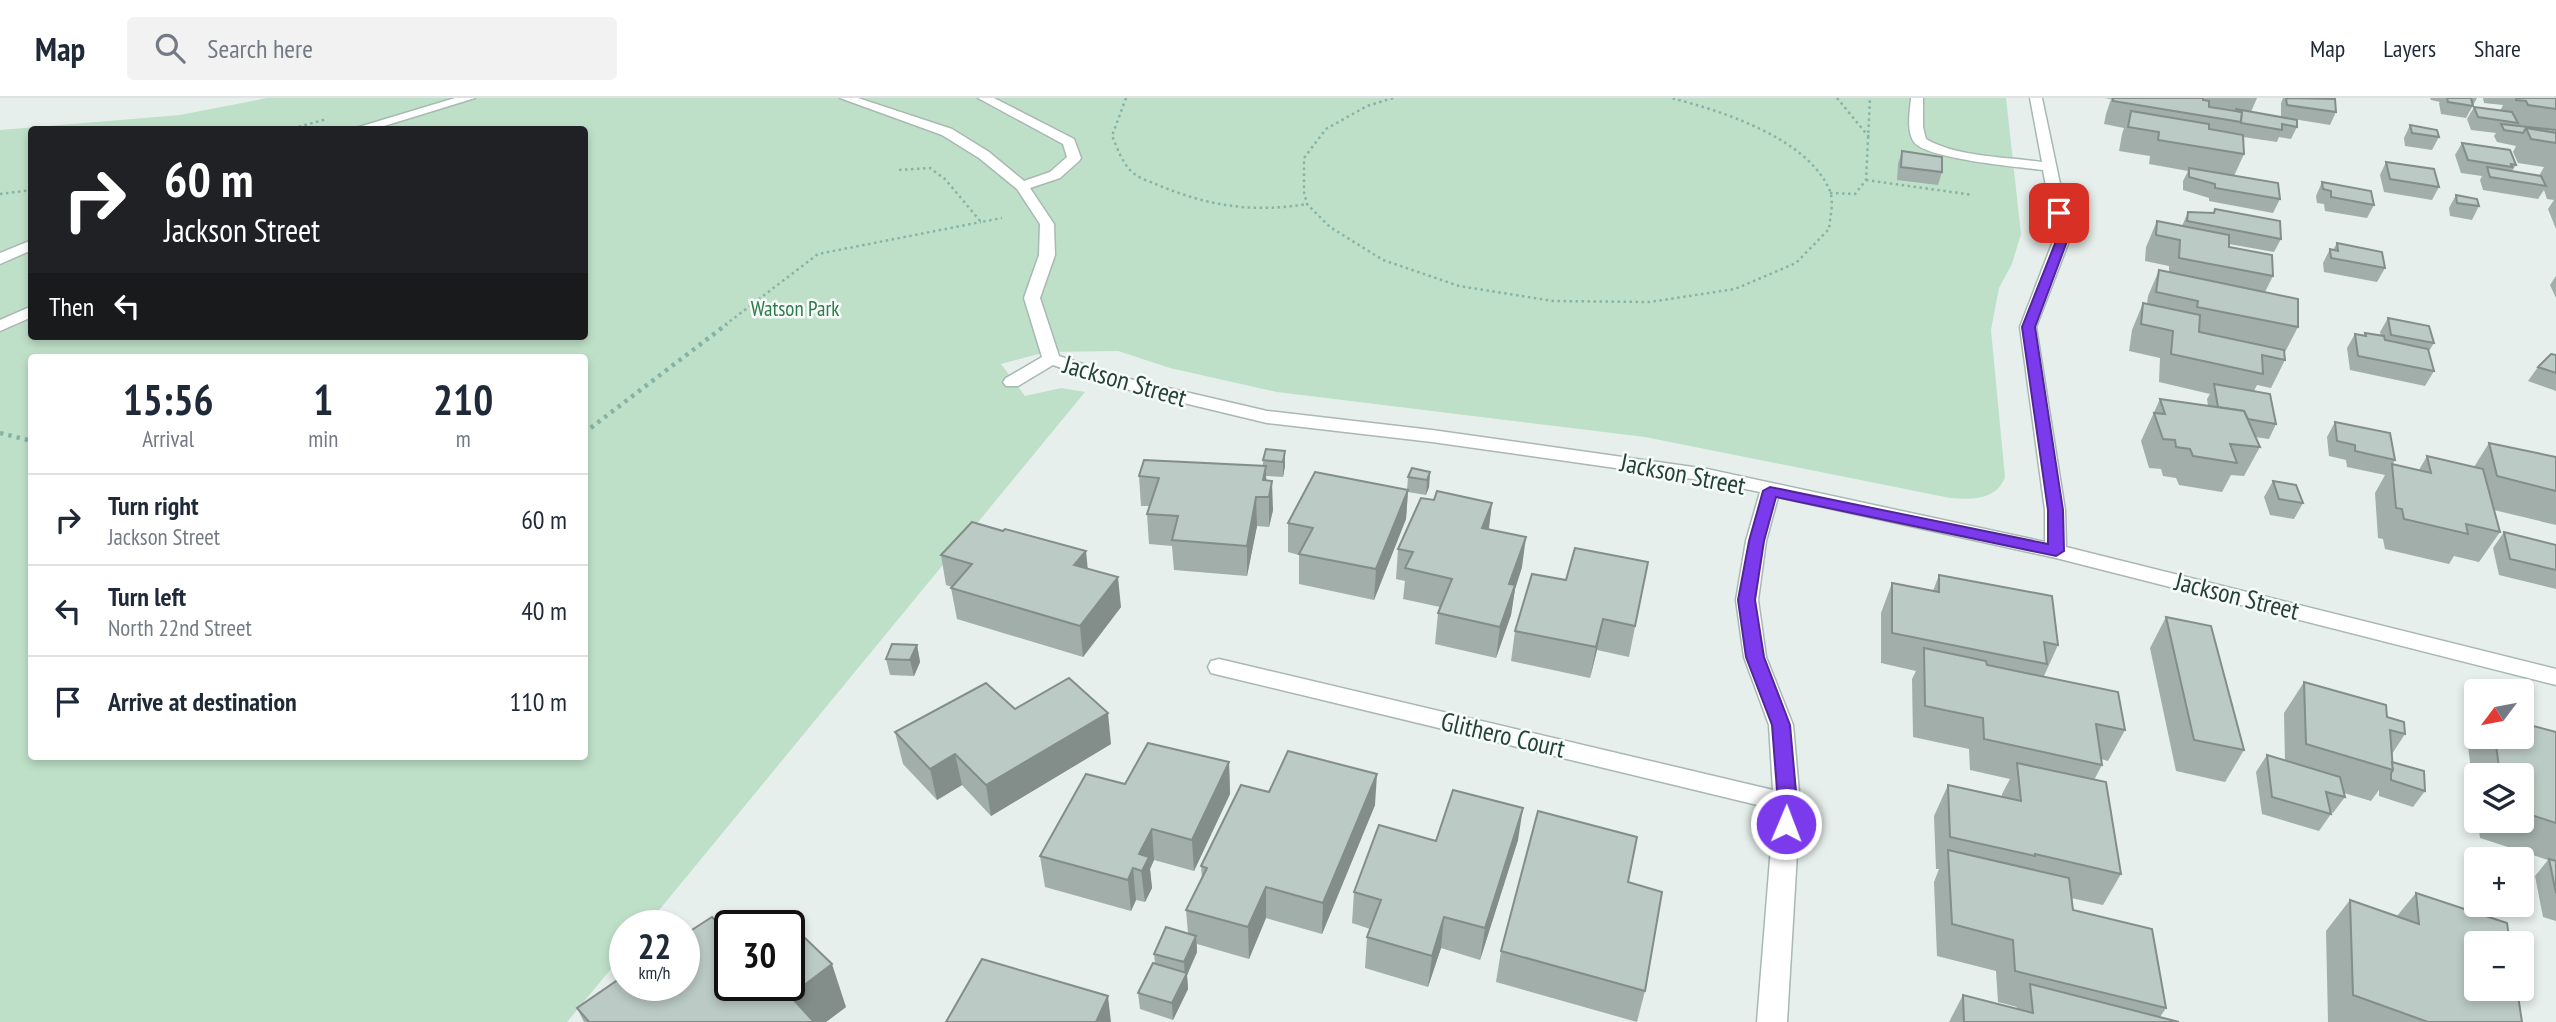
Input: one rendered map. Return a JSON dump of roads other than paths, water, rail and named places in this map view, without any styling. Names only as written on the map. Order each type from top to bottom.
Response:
[{"type":"street","points":[[369,126],[470,98]]},
{"type":"street","points":[[414,126],[470,98]]},
{"type":"street","points":[[846,98],[947,132],[984,155],[1022,186],[1048,224],[1047,255],[1032,298],[1051,359],[1012,382]]},
{"type":"street","points":[[984,98],[1069,142],[1074,158],[1055,175],[1022,186]]},
{"type":"street","points":[[1917,98],[1918,138],[1923,144],[1947,152],[2050,167]]},
{"type":"street","points":[[2036,98],[2063,236],[2028,327],[2055,510],[2056,551]]},
{"type":"street","points":[[0,259],[28,246]]},
{"type":"street","points":[[0,326],[28,313]]},
{"type":"street","name":"Jackson Street","points":[[1051,359],[1115,381],[1267,417],[1707,475],[1770,491],[2056,551],[2556,677]]},
{"type":"street","points":[[1770,491],[1756,541],[1746,600],[1755,657],[1781,725],[1787,803],[1772,1022]]},
{"type":"street","name":"Glithero Court","points":[[1219,667],[1787,803]]},
{"type":"park label","name":"Watson Park","points":[[795,309]]}]
